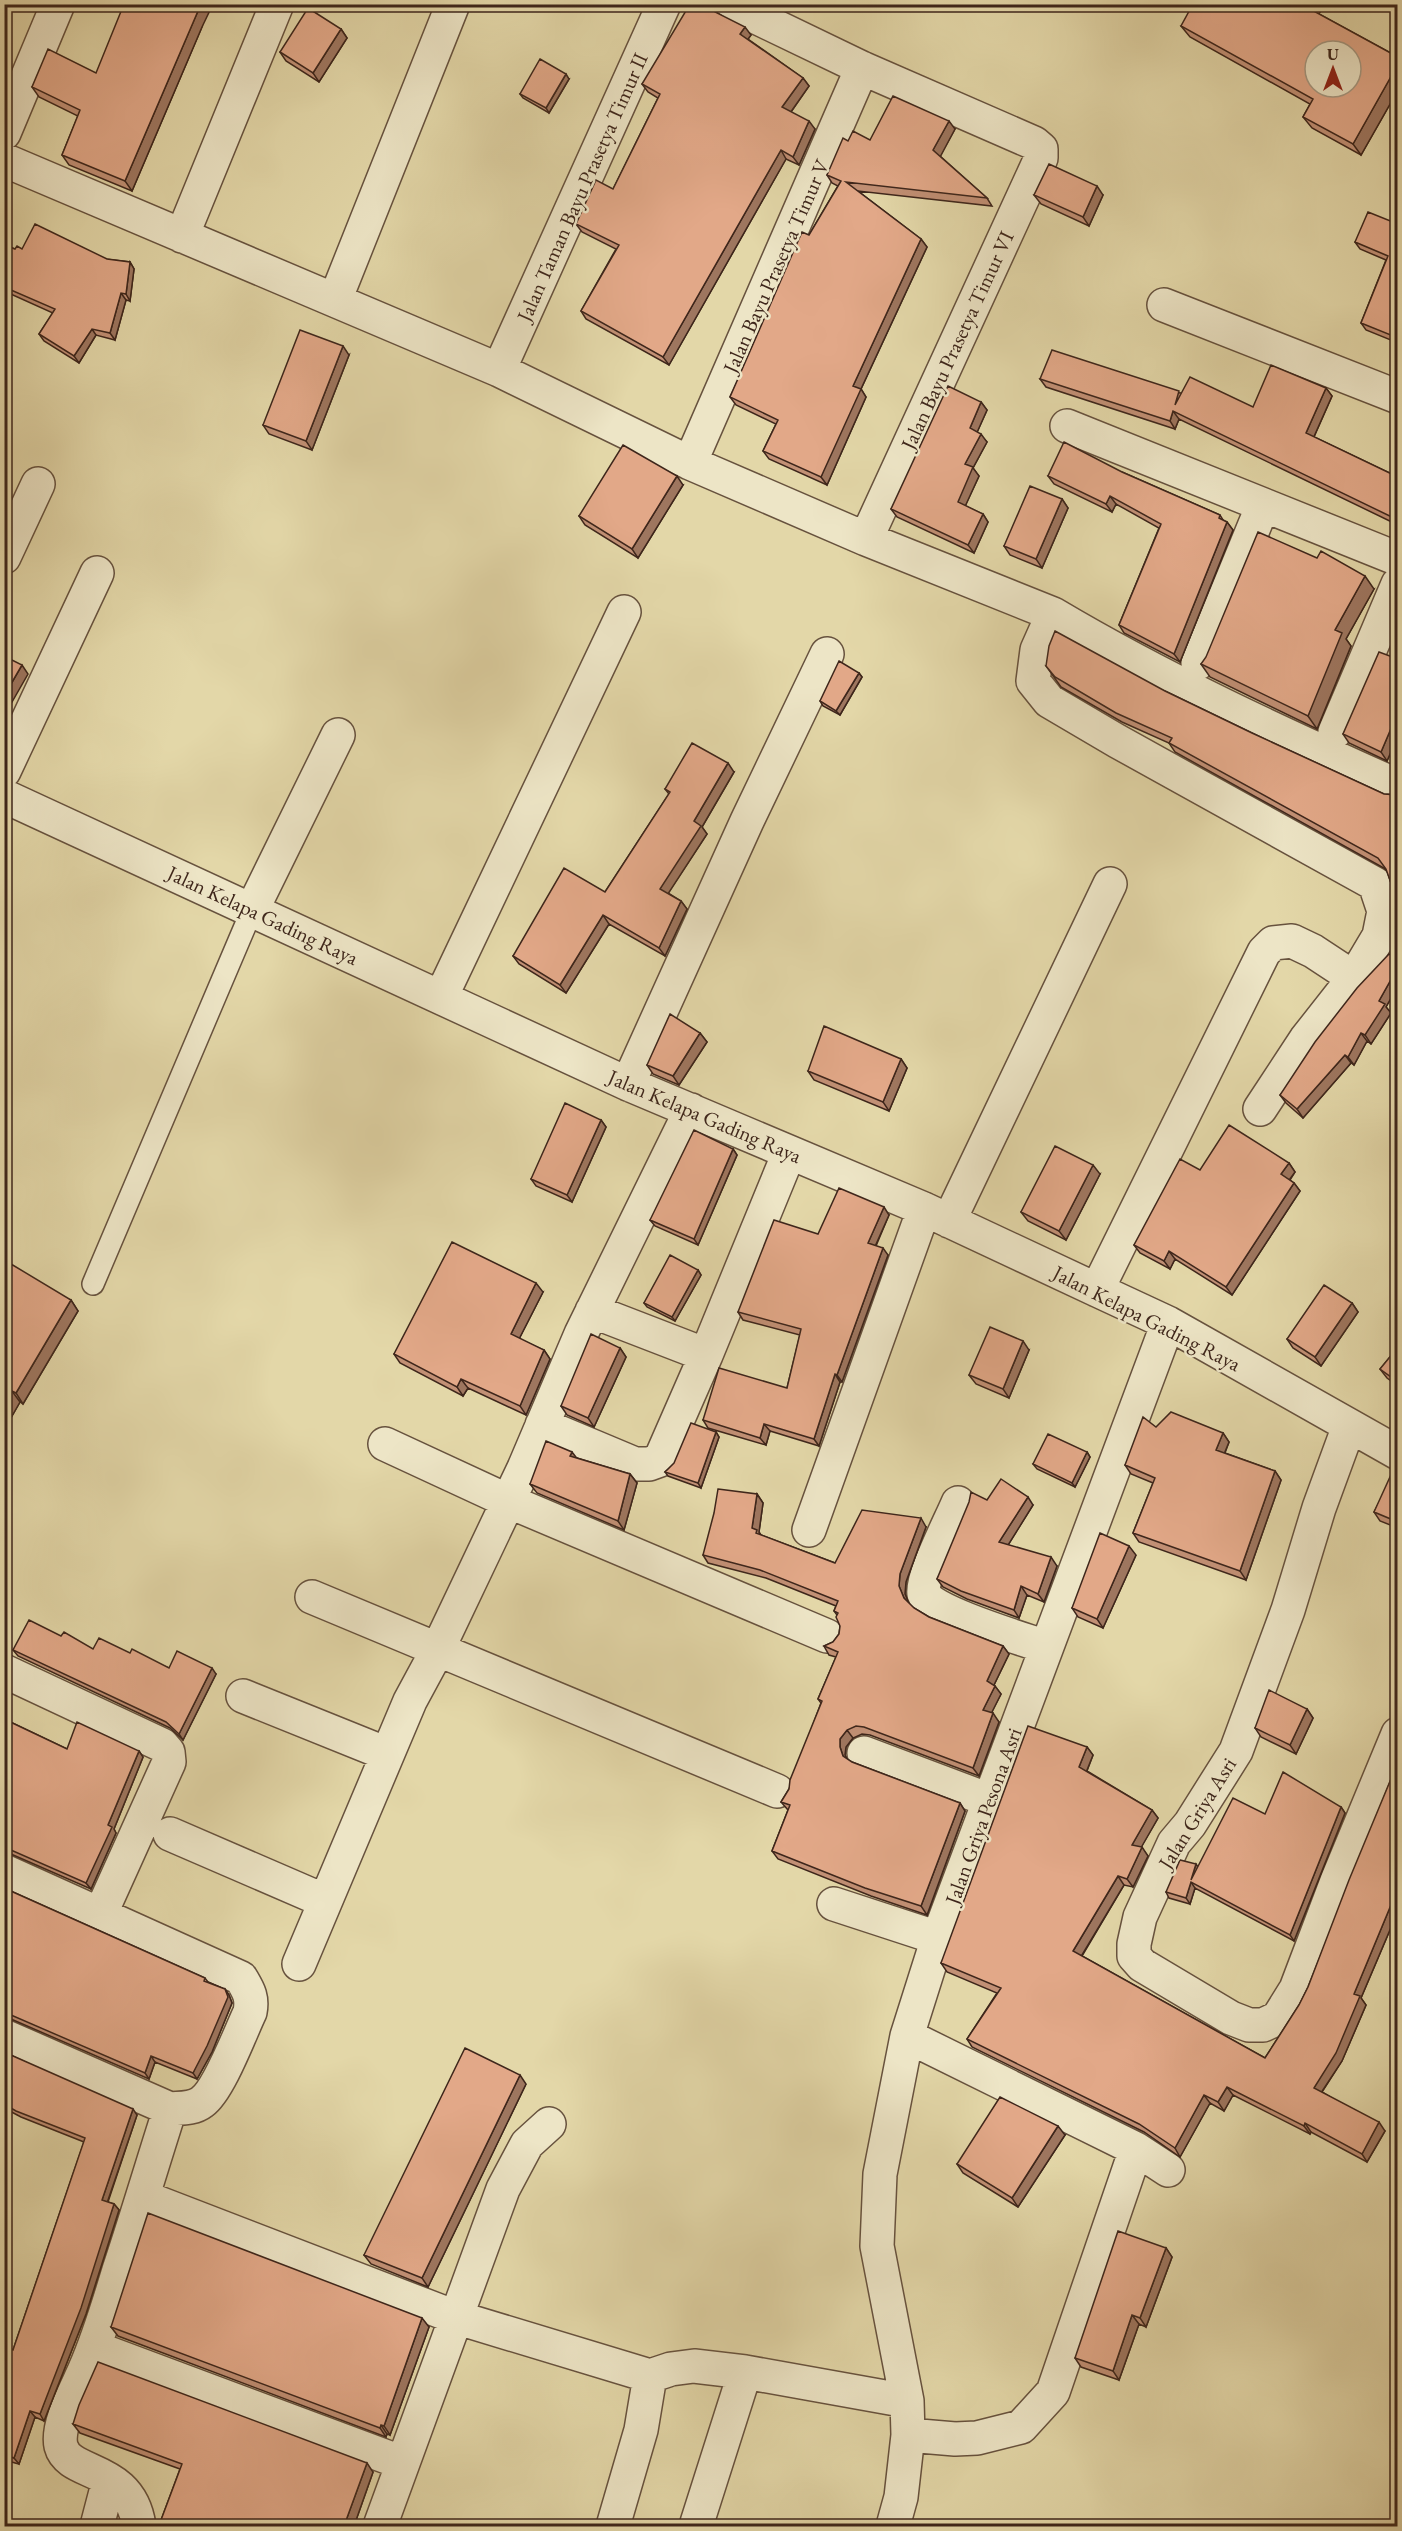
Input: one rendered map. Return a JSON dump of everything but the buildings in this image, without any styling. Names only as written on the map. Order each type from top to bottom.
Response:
[{"type":"street","points":[[4,133],[58,4]]},
{"type":"street","points":[[182,236],[277,4]]},
{"type":"street","points":[[335,300],[453,4]]},
{"type":"street","name":"Jalan Taman Bayu Prasetya Timur II","points":[[499,370],[664,4]]},
{"type":"street","points":[[729,4],[862,68]]},
{"type":"street","name":"Jalan Bayu Prasetya Timur VI","points":[[862,68],[1034,143],[1041,149],[1041,158],[866,538]]},
{"type":"street","name":"Jalan Bayu Prasetya Timur V","points":[[690,463],[862,68]]},
{"type":"street","points":[[4,160],[499,370],[690,463],[1053,614],[1137,663],[1290,738],[1398,786]]},
{"type":"street","points":[[1164,305],[1398,397]]},
{"type":"street","points":[[1067,426],[1398,559]]},
{"type":"street","points":[[4,557],[38,484]]},
{"type":"street","points":[[1198,663],[1263,505]]},
{"type":"street","points":[[4,771],[97,573]]},
{"type":"street","points":[[1335,732],[1398,584]]},
{"type":"street","points":[[441,998],[624,612]]},
{"type":"street","points":[[1053,614],[1037,650],[1033,681],[1049,700],[1117,741],[1375,884],[1384,911],[1379,936],[1354,978],[1306,1039],[1260,1109]]},
{"type":"street","points":[[628,1084],[747,821],[827,654]]},
{"type":"street","points":[[252,910],[338,735]]},
{"type":"street","name":"Jalan Kelapa Gading Raya","points":[[4,796],[628,1084],[937,1215],[1168,1323],[1398,1453]]},
{"type":"street","points":[[809,1530],[937,1215],[1110,884]]},
{"type":"street","points":[[1097,1290],[1264,952],[1273,943],[1292,941],[1313,951],[1354,978]]},
{"type":"street","points":[[299,1964],[410,1701],[437,1651],[508,1501],[592,1311],[691,1110]]},
{"type":"street","points":[[542,1425],[635,1464],[649,1464],[660,1460],[789,1153]]},
{"type":"street","points":[[592,1311],[706,1355]]},
{"type":"street","name":"Jalan Griya Pesona Asri","points":[[893,2526],[900,2497],[908,2435],[907,2401],[877,2246],[880,2174],[907,2036],[938,1938],[988,1800],[1168,1323]]},
{"type":"street","name":"Jalan Griya Asri","points":[[1349,1426],[1319,1508],[1288,1610],[1236,1751],[1190,1824],[1174,1843],[1140,1917],[1134,1944],[1134,1956],[1142,1965],[1231,2018],[1249,2025],[1263,2025],[1278,2018],[1296,1989],[1337,1881],[1398,1734]]},
{"type":"street","points":[[385,1444],[508,1501],[827,1636]]},
{"type":"street","points":[[958,1503],[926,1579],[924,1593],[929,1602],[954,1615],[1046,1647]]},
{"type":"street","points":[[312,1597],[777,1791]]},
{"type":"street","points":[[4,1671],[162,1745],[168,1752],[169,1762],[100,1915]]},
{"type":"street","points":[[243,1696],[387,1754]]},
{"type":"street","points":[[864,1753],[988,1800]]},
{"type":"street","points":[[170,1834],[325,1901]]},
{"type":"street","points":[[4,1871],[241,1978],[249,1989],[251,1998],[250,2012],[211,2092],[201,2103],[188,2108],[170,2109],[4,2036]]},
{"type":"street","points":[[834,1904],[938,1938]]},
{"type":"street","points":[[907,2036],[1136,2149],[1168,2170]]},
{"type":"street","points":[[139,2526],[129,2495],[118,2484],[80,2465],[66,2455],[61,2446],[62,2429],[68,2408],[94,2348],[170,2109]]},
{"type":"street","points":[[380,2526],[503,2189],[527,2144],[549,2124]]},
{"type":"street","points":[[908,2435],[955,2439],[977,2438],[1021,2427],[1053,2392],[1136,2149]]},
{"type":"street","points":[[143,2197],[455,2317],[650,2376],[671,2369],[694,2366],[745,2372],[907,2401]]},
{"type":"street","points":[[94,2348],[403,2463]]},
{"type":"street","points":[[696,2526],[745,2372]]},
{"type":"street","points":[[613,2526],[641,2430],[650,2376]]},
{"type":"street","points":[[97,2526],[109,2480]]},
{"type":"lane","points":[[93,1284],[252,910]]}]
